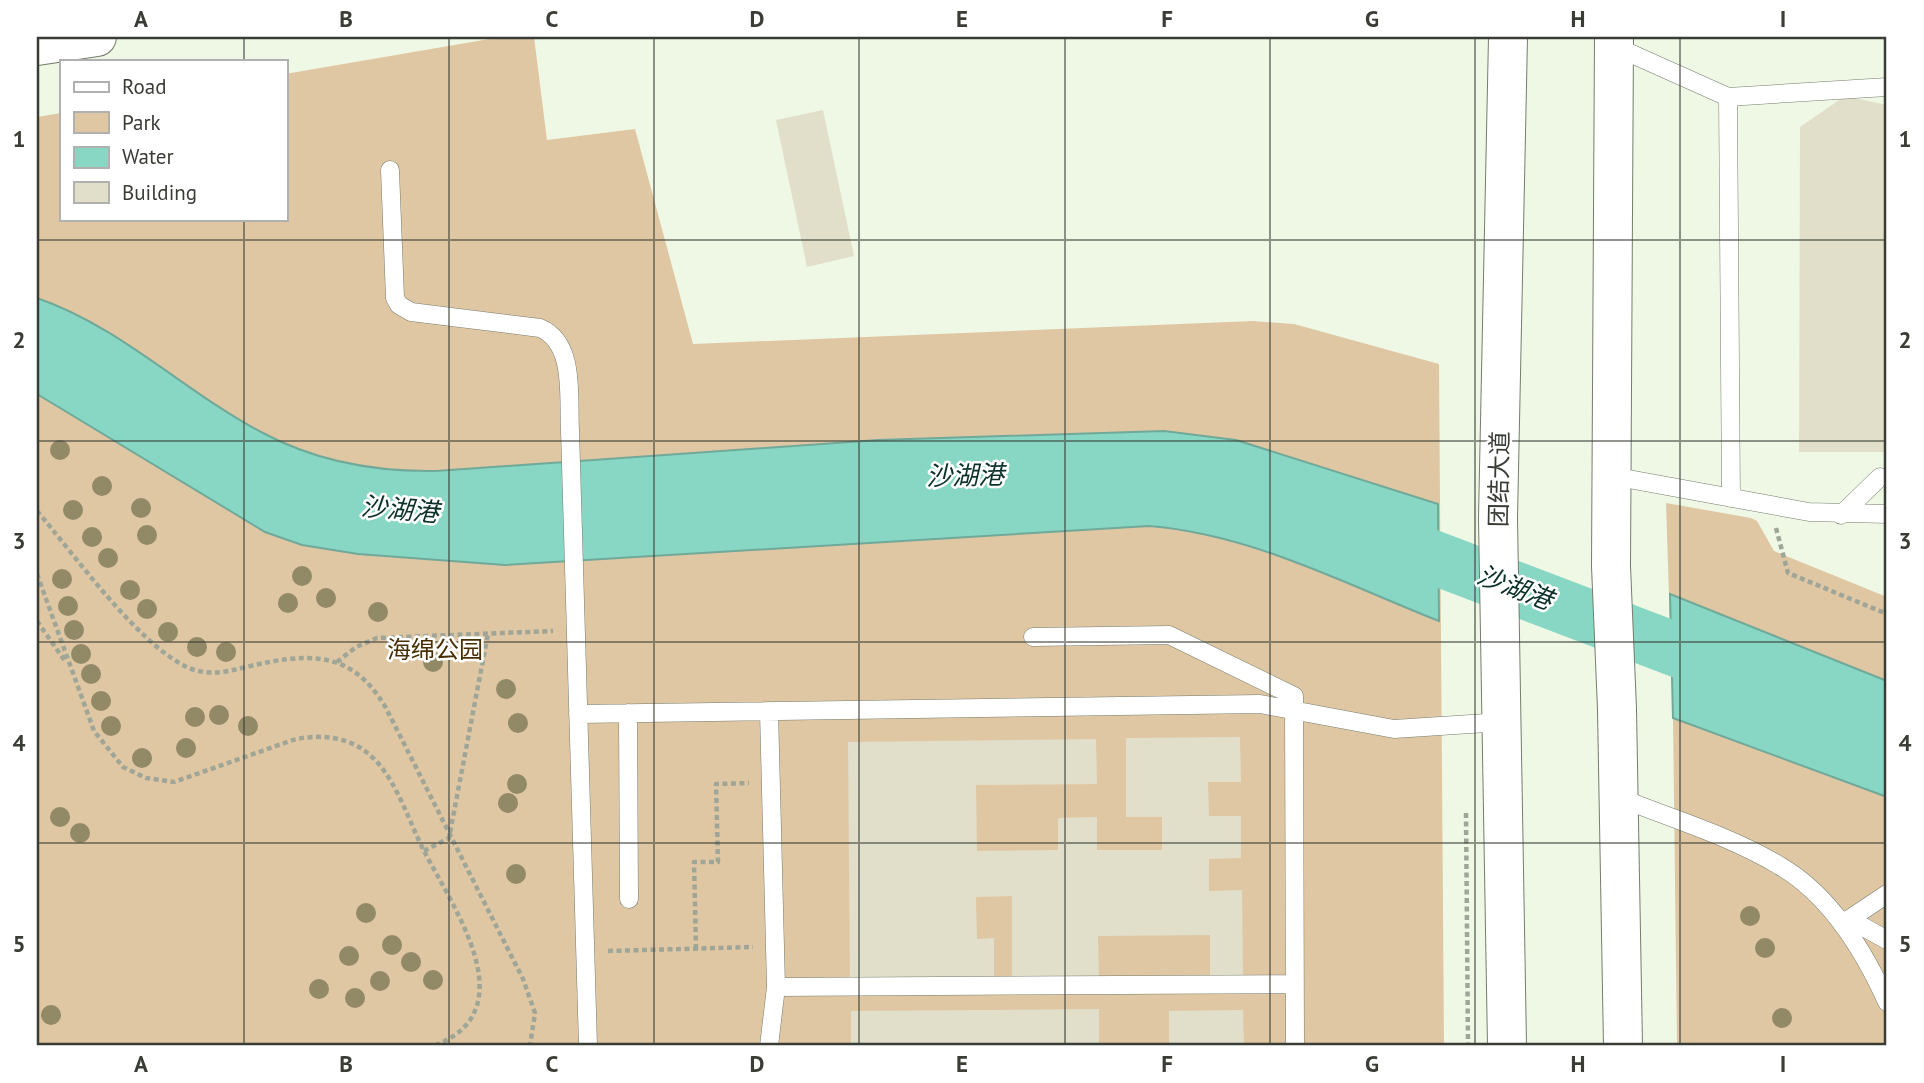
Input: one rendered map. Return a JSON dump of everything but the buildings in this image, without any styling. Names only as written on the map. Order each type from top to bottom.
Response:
[{"type":"main road","points":[[37,46],[97,37]]},
{"type":"main road","points":[[1486,37],[1507,75]]},
{"type":"main road","name":"团结大道","points":[[1507,1046],[1498,519],[1508,37]]},
{"type":"main road","points":[[1614,42],[1611,566],[1617,709],[1623,1046]]},
{"type":"lane","points":[[1614,42],[1728,97],[1887,87]]},
{"type":"lane","points":[[1728,97],[1731,498]]},
{"type":"lane","points":[[390,170],[395,298],[399,305],[411,312],[524,325],[548,331],[559,341],[565,357],[570,430],[587,1046]]},
{"type":"lane","points":[[1612,476],[1841,515],[1887,514]]},
{"type":"lane","points":[[1841,515],[1880,477]]},
{"type":"lane","points":[[1033,637],[1169,635],[1294,696],[1295,1046]]},
{"type":"lane","points":[[578,713],[1261,704],[1394,729],[1502,722]]},
{"type":"lane","points":[[769,711],[776,987],[769,1046]]},
{"type":"lane","points":[[628,713],[629,899]]},
{"type":"lane","points":[[1619,797],[1780,866],[1824,901],[1845,922],[1887,1002]]},
{"type":"lane","points":[[1845,922],[1883,902]]},
{"type":"lane","points":[[1845,922],[1887,940]]},
{"type":"lane","points":[[776,987],[1295,984]]},
{"type":"path","points":[[1770,505],[1788,573],[1887,614]]},
{"type":"path","points":[[37,511],[142,635],[186,667],[214,673],[296,657],[337,662],[356,671],[380,696],[529,994],[535,1022],[530,1046]]},
{"type":"path","points":[[37,574],[94,731],[114,759],[135,774],[174,782],[293,740],[314,736],[337,739],[363,749],[379,765],[468,936],[479,983],[476,1009],[470,1021],[448,1040],[433,1046]]},
{"type":"path","points":[[37,621],[70,668]]},
{"type":"path","points":[[337,662],[356,647],[377,638],[575,629]]},
{"type":"path","points":[[449,838],[488,634]]},
{"type":"path","points":[[696,949],[694,862],[718,862],[716,784],[771,782]]},
{"type":"path","points":[[1466,808],[1468,1046]]},
{"type":"path","points":[[424,851],[449,838]]},
{"type":"path","points":[[584,952],[775,947]]},
{"type":"path","points":[[293,1046],[333,1046]]},
{"type":"green space","name":"海绵公园","points":[[501,37],[534,37],[547,140],[635,129],[693,344],[1253,321],[1294,324],[1439,364],[1444,1046],[37,1046],[37,117],[60,113],[60,220],[287,220],[287,74]]},
{"type":"green space","points":[[1666,503],[1751,518],[1757,521],[1774,551],[1887,597],[1887,1046],[1677,1046],[1673,718]]},
{"type":"water","points":[[37,298],[68,310],[97,326],[261,432],[324,457],[368,467],[436,471],[878,440],[1164,431],[1236,440],[1438,504],[1439,621],[1261,550],[1187,531],[1149,526],[505,565],[358,554],[302,545],[265,532],[37,394]]},
{"type":"water","points":[[1670,594],[1887,681],[1887,797],[1673,718]]},
{"type":"waterway","name":"沙湖港","points":[[1369,533],[1740,674]]}]
